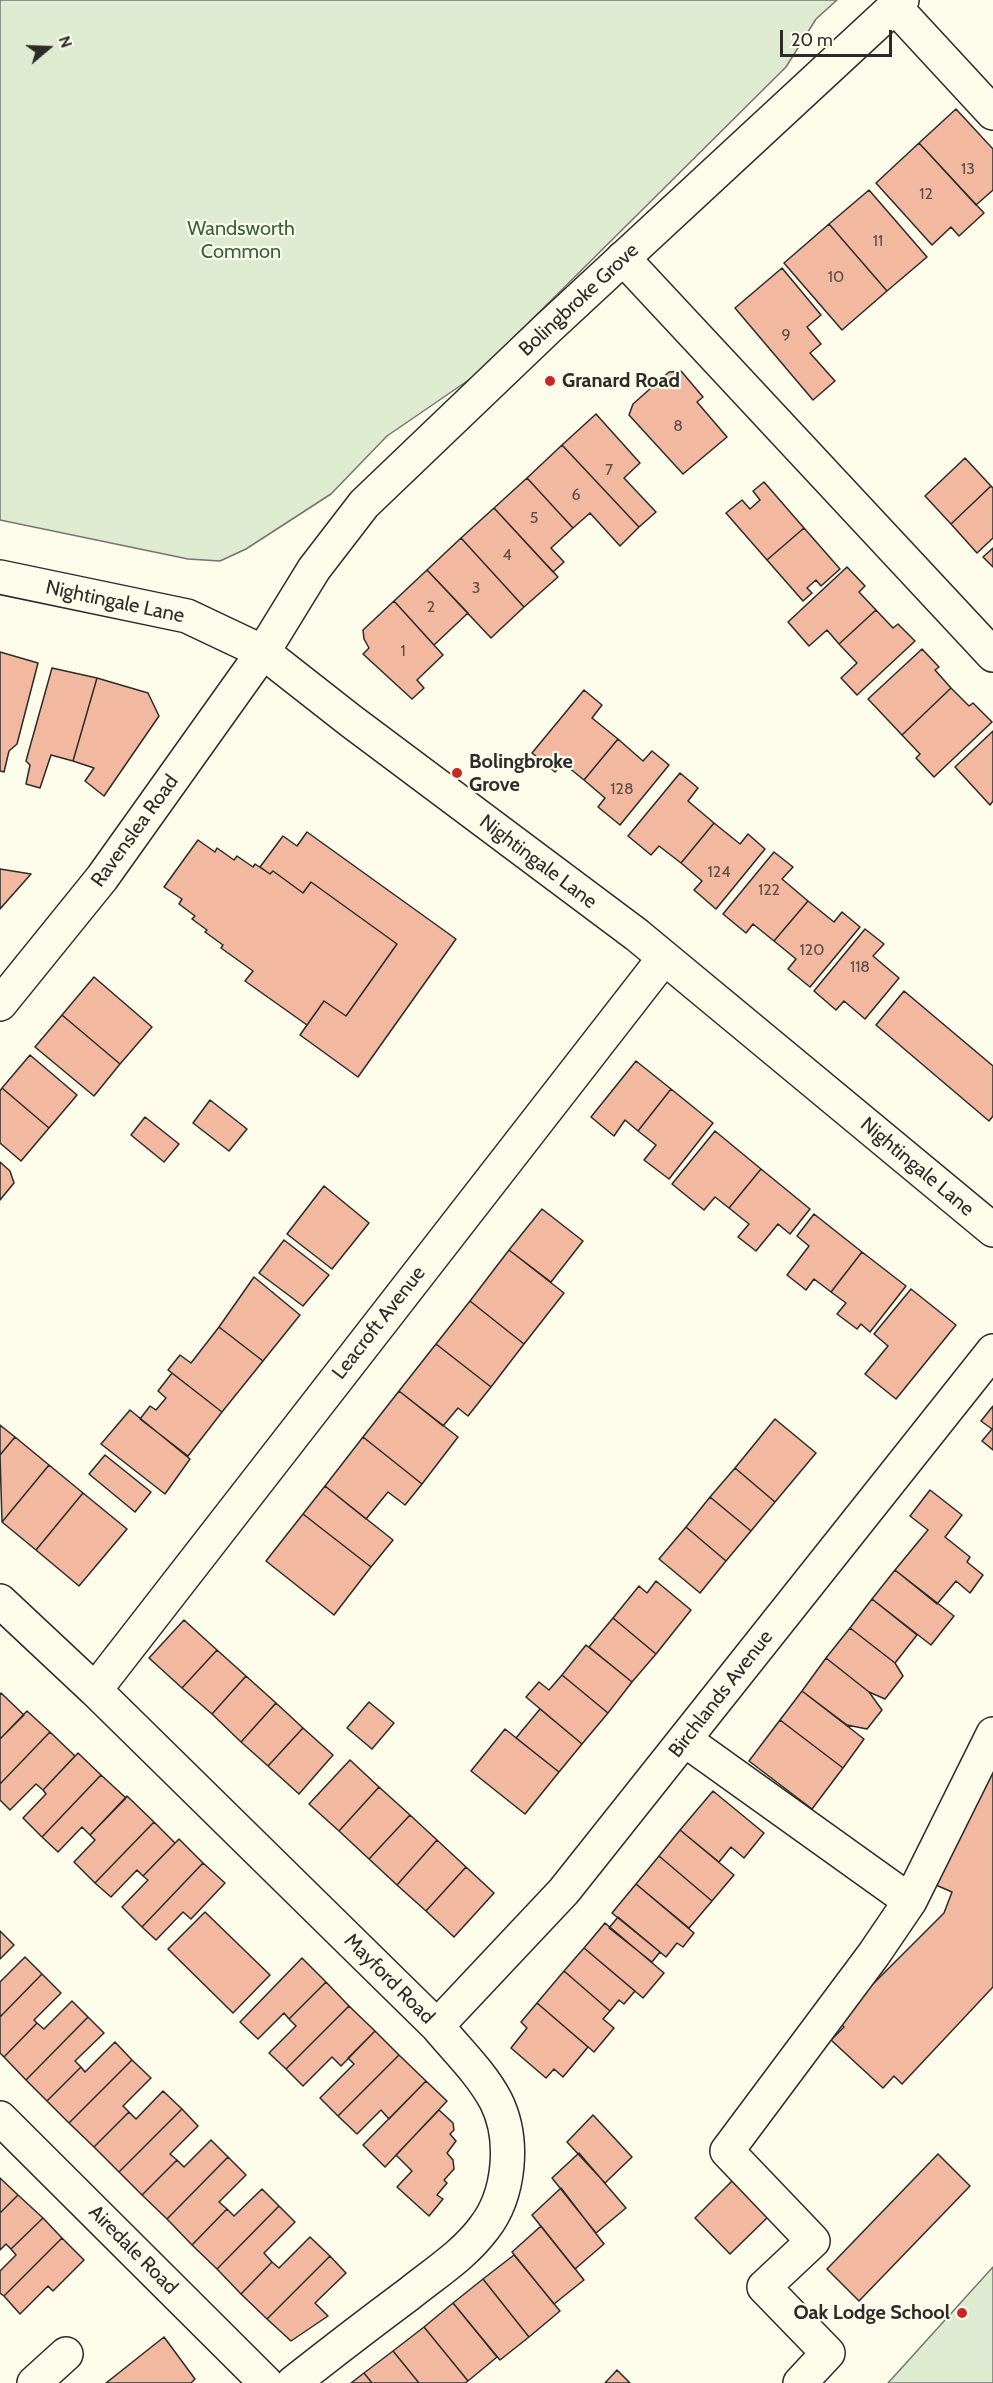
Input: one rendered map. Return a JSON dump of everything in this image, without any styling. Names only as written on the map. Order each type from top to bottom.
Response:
[{"type":"street","points":[[898,3],[993,113]]},
{"type":"street","name":"Bolingbroke Grove","points":[[263,652],[314,569],[364,504],[623,258],[898,3]]},
{"type":"street","points":[[623,258],[993,655]]},
{"type":"street","name":"Nightingale Lane","points":[[0,577],[187,616],[263,652],[351,721],[637,935],[993,1230]]},
{"type":"street","name":"Ravenslea Road","points":[[0,1004],[102,878],[263,652]]},
{"type":"street","name":"Leacroft Avenue","points":[[95,1689],[664,958]]},
{"type":"street","name":"Birchlands Avenue","points":[[437,2026],[564,1891],[993,1351]]},
{"type":"street","name":"Mayford Road","points":[[0,1601],[95,1689],[437,2026],[473,2068],[497,2102],[506,2134],[507,2170],[498,2201],[486,2227],[462,2253],[292,2383]]},
{"type":"street","points":[[800,2383],[828,2353],[764,2287],[813,2241],[726,2151],[874,1954],[910,1901],[993,1734]]},
{"type":"street","points":[[685,1740],[910,1901]]},
{"type":"street","name":"Airedale Road","points":[[0,2118],[266,2383]]},
{"type":"street","points":[[34,2383],[66,2354]]},
{"type":"green space","name":"Wandsworth Common","points":[[0,0],[837,0],[816,19],[786,67],[476,375],[387,436],[331,494],[246,549],[220,561],[188,559],[0,520]]},
{"type":"green space","name":"Oak Lodge School","points":[[993,2267],[993,2383],[888,2383]]},
{"type":"building","points":[[956,109],[993,149],[993,190],[976,205],[919,143]]},
{"type":"building","points":[[919,143],[984,213],[959,236],[951,227],[932,245],[876,183]]},
{"type":"building","points":[[869,190],[927,257],[887,291],[829,224]]},
{"type":"building","points":[[829,224],[887,291],[842,330],[784,263]]},
{"type":"building","points":[[782,268],[821,315],[807,327],[821,344],[810,353],[835,381],[813,400],[735,308]]},
{"type":"building","points":[[681,371],[703,397],[697,402],[727,437],[683,474],[629,415],[633,404],[669,372]]},
{"type":"building","points":[[596,414],[640,463],[624,478],[656,512],[639,527],[562,445]]},
{"type":"building","points":[[562,445],[639,527],[620,546],[590,513],[573,528],[527,478]]},
{"type":"building","points":[[965,458],[991,486],[951,524],[925,496]]},
{"type":"building","points":[[527,478],[573,528],[551,548],[564,562],[553,572],[494,508]]},
{"type":"building","points":[[764,482],[804,528],[767,560],[726,513],[742,500],[750,509],[760,500],[753,491]]},
{"type":"building","points":[[991,486],[993,488],[993,538],[977,553],[951,524]]},
{"type":"building","points":[[494,508],[558,577],[524,607],[461,538]]},
{"type":"building","points":[[804,528],[840,569],[821,586],[816,580],[807,588],[812,593],[803,601],[767,560]]},
{"type":"building","points":[[461,538],[524,607],[491,638],[427,570]]},
{"type":"building","points":[[993,548],[993,567],[983,557]]},
{"type":"building","points":[[847,567],[865,586],[859,592],[876,610],[839,644],[827,630],[809,646],[788,622]]},
{"type":"building","points":[[427,570],[468,613],[434,645],[394,601]]},
{"type":"building","points":[[394,601],[443,655],[417,680],[424,688],[412,699],[363,654],[369,648],[364,639],[363,630]]},
{"type":"building","points":[[876,610],[893,628],[898,624],[915,641],[857,695],[841,678],[857,663],[839,644]]},
{"type":"building","points":[[922,649],[939,667],[935,670],[951,688],[902,735],[868,699]]},
{"type":"building","points":[[0,652],[38,663],[17,744],[9,751],[4,772],[0,771]]},
{"type":"building","points":[[52,668],[97,678],[73,761],[51,755],[40,788],[26,784],[30,765],[26,761]]},
{"type":"building","points":[[97,678],[148,693],[159,716],[104,796],[85,781],[94,768],[73,761]]},
{"type":"building","points":[[951,688],[969,706],[973,703],[992,722],[934,777],[916,758],[920,754],[902,735]]},
{"type":"building","points":[[584,690],[602,705],[592,718],[618,739],[584,780],[563,763],[555,772],[532,753]]},
{"type":"building","points":[[993,731],[993,801],[990,805],[955,767]]},
{"type":"building","points":[[618,739],[643,761],[652,751],[669,765],[620,825],[598,807],[605,798],[584,780]]},
{"type":"building","points":[[680,773],[698,788],[688,801],[714,823],[681,863],[659,846],[651,855],[628,836]]},
{"type":"building","points":[[714,823],[740,844],[748,834],[765,849],[716,909],[694,890],[702,881],[681,863]]},
{"type":"building","points":[[307,832],[456,939],[358,1077],[300,1035],[324,1001],[346,1016],[397,944],[311,882],[303,893],[273,871],[270,874],[260,867],[283,836],[297,846]]},
{"type":"building","points":[[198,840],[215,852],[217,848],[234,860],[237,856],[253,867],[255,864],[270,874],[273,871],[303,893],[311,882],[397,944],[346,1016],[324,1001],[307,1025],[245,981],[253,971],[221,948],[223,945],[205,932],[207,930],[192,919],[195,916],[179,904],[182,899],[164,887]]},
{"type":"building","points":[[774,852],[793,867],[782,879],[808,901],[774,941],[753,924],[746,933],[723,914]]},
{"type":"building","points":[[0,869],[31,874],[0,909]]},
{"type":"building","points":[[808,901],[834,922],[842,912],[860,927],[810,987],[788,969],[796,959],[774,941]]},
{"type":"building","points":[[865,929],[884,944],[873,956],[899,978],[865,1019],[844,1001],[836,1010],[814,991]]},
{"type":"building","points":[[94,977],[152,1027],[120,1064],[62,1015]]},
{"type":"building","points":[[904,991],[993,1066],[993,1116],[989,1121],[876,1025]]},
{"type":"building","points":[[62,1015],[120,1064],[94,1096],[35,1047]]},
{"type":"building","points":[[30,1055],[77,1095],[49,1128],[2,1088]]},
{"type":"building","points":[[636,1061],[671,1089],[638,1131],[625,1120],[614,1136],[591,1117]]},
{"type":"building","points":[[2,1088],[49,1128],[21,1161],[0,1143],[0,1091]]},
{"type":"building","points":[[671,1089],[713,1123],[669,1179],[644,1160],[656,1145],[638,1131]]},
{"type":"building","points":[[210,1100],[247,1129],[229,1151],[193,1123]]},
{"type":"building","points":[[145,1117],[179,1144],[164,1162],[131,1135]]},
{"type":"building","points":[[715,1131],[761,1169],[729,1208],[715,1197],[704,1210],[672,1184]]},
{"type":"building","points":[[0,1162],[10,1171],[14,1183],[0,1200]]},
{"type":"building","points":[[761,1169],[810,1209],[790,1234],[778,1224],[756,1251],[738,1237],[749,1224],[729,1208]]},
{"type":"building","points":[[324,1186],[369,1223],[332,1269],[287,1234]]},
{"type":"building","points":[[542,1209],[583,1241],[551,1282],[509,1250]]},
{"type":"building","points":[[814,1214],[862,1252],[831,1292],[814,1279],[806,1290],[787,1275],[809,1246],[797,1236]]},
{"type":"building","points":[[284,1240],[329,1275],[303,1306],[259,1273]]},
{"type":"building","points":[[509,1250],[564,1293],[524,1344],[470,1301]]},
{"type":"building","points":[[862,1252],[906,1286],[870,1332],[861,1324],[857,1329],[837,1314],[846,1303],[831,1292]]},
{"type":"building","points":[[254,1277],[300,1315],[263,1361],[219,1327]]},
{"type":"building","points":[[911,1289],[956,1325],[896,1399],[865,1374],[888,1346],[874,1334]]},
{"type":"building","points":[[470,1301],[524,1344],[491,1387],[436,1344]]},
{"type":"building","points":[[219,1327],[263,1361],[222,1412],[168,1370],[180,1355],[191,1363]]},
{"type":"building","points":[[436,1344],[491,1387],[468,1416],[458,1408],[443,1426],[399,1391]]},
{"type":"building","points":[[172,1373],[222,1412],[188,1456],[140,1419],[150,1406],[156,1410],[166,1398],[158,1391]]},
{"type":"building","points":[[399,1391],[458,1437],[422,1484],[363,1437]]},
{"type":"building","points":[[993,1406],[993,1450],[982,1441],[992,1429],[981,1421]]},
{"type":"building","points":[[130,1410],[190,1459],[165,1494],[101,1444]]},
{"type":"building","points":[[775,1419],[816,1453],[775,1502],[735,1468]]},
{"type":"building","points":[[0,1425],[15,1437],[0,1455]]},
{"type":"building","points":[[15,1437],[49,1465],[2,1522],[0,1455]]},
{"type":"building","points":[[363,1437],[422,1484],[405,1505],[388,1492],[366,1519],[325,1486]]},
{"type":"building","points":[[105,1455],[151,1492],[135,1512],[89,1474]]},
{"type":"building","points":[[49,1465],[83,1493],[36,1550],[2,1522]]},
{"type":"building","points":[[735,1468],[775,1502],[751,1531],[710,1497]]},
{"type":"building","points":[[325,1486],[393,1540],[371,1567],[303,1514]]},
{"type":"building","points":[[930,1490],[962,1515],[945,1537],[970,1557],[967,1562],[983,1575],[970,1593],[956,1581],[937,1604],[895,1570],[928,1530],[910,1516]]},
{"type":"building","points":[[83,1493],[127,1529],[79,1586],[36,1550]]},
{"type":"building","points":[[710,1497],[751,1531],[726,1561],[686,1527]]},
{"type":"building","points":[[303,1514],[371,1567],[334,1615],[266,1561]]},
{"type":"building","points":[[686,1527],[726,1561],[700,1593],[659,1559]]},
{"type":"building","points":[[895,1570],[954,1616],[931,1645],[872,1599]]},
{"type":"building","points":[[656,1581],[691,1610],[656,1654],[613,1618],[639,1586],[647,1593]]},
{"type":"building","points":[[872,1599],[917,1635],[895,1663],[850,1628]]},
{"type":"building","points":[[613,1618],[656,1654],[632,1682],[589,1647]]},
{"type":"building","points":[[184,1620],[217,1650],[182,1688],[149,1658]]},
{"type":"building","points":[[850,1628],[895,1663],[903,1676],[885,1699],[869,1692],[826,1658]]},
{"type":"building","points":[[586,1645],[632,1682],[608,1713],[562,1675]]},
{"type":"building","points":[[217,1650],[246,1676],[212,1714],[182,1688]]},
{"type":"building","points":[[826,1658],[869,1692],[882,1710],[867,1729],[847,1725],[802,1691]]},
{"type":"building","points":[[562,1675],[608,1713],[582,1744],[526,1697],[539,1682],[549,1690]]},
{"type":"building","points":[[246,1676],[276,1703],[241,1742],[212,1714]]},
{"type":"building","points":[[802,1691],[864,1739],[843,1768],[780,1720]]},
{"type":"building","points":[[1,1693],[24,1715],[0,1739],[0,1695]]},
{"type":"building","points":[[369,1702],[394,1723],[372,1749],[347,1728]]},
{"type":"building","points":[[276,1703],[303,1728],[268,1766],[241,1742]]},
{"type":"building","points":[[540,1709],[582,1744],[559,1772],[516,1738]]},
{"type":"building","points":[[27,1711],[50,1732],[0,1784],[0,1739]]},
{"type":"building","points":[[780,1720],[843,1768],[812,1809],[749,1761]]},
{"type":"building","points":[[303,1728],[333,1755],[299,1794],[268,1766]]},
{"type":"building","points":[[505,1729],[559,1772],[525,1814],[471,1771]]},
{"type":"building","points":[[50,1732],[75,1756],[43,1790],[36,1784],[10,1810],[0,1800],[0,1784]]},
{"type":"building","points":[[78,1753],[101,1775],[42,1837],[23,1818],[46,1794],[43,1790]]},
{"type":"building","points":[[993,1756],[993,1987],[902,2084],[894,2076],[883,2088],[831,2040],[844,2027],[837,2020],[944,1913],[952,1892],[929,1882]]},
{"type":"building","points":[[350,1760],[379,1787],[339,1831],[309,1804]]},
{"type":"building","points":[[101,1775],[126,1798],[90,1835],[82,1827],[58,1852],[42,1837]]},
{"type":"building","points":[[379,1787],[410,1815],[369,1859],[339,1831]]},
{"type":"building","points":[[713,1791],[764,1833],[744,1858],[731,1847],[719,1862],[680,1830]]},
{"type":"building","points":[[127,1796],[154,1822],[95,1883],[74,1862],[95,1840],[90,1835]]},
{"type":"building","points":[[410,1815],[437,1840],[397,1885],[369,1859]]},
{"type":"building","points":[[154,1822],[175,1843],[143,1876],[137,1870],[111,1897],[95,1883]]},
{"type":"building","points":[[680,1830],[734,1875],[712,1901],[659,1856]]},
{"type":"building","points":[[179,1839],[203,1863],[142,1927],[122,1907],[148,1880],[143,1876]]},
{"type":"building","points":[[437,1840],[466,1867],[426,1911],[397,1885]]},
{"type":"building","points":[[659,1856],[712,1901],[689,1928],[636,1884]]},
{"type":"building","points":[[203,1863],[225,1883],[191,1919],[183,1912],[156,1940],[142,1927]]},
{"type":"building","points":[[466,1867],[494,1893],[454,1937],[426,1911]]},
{"type":"building","points":[[636,1884],[694,1933],[683,1947],[677,1943],[666,1957],[612,1913]]},
{"type":"building","points":[[205,1912],[270,1975],[233,2013],[168,1949]]},
{"type":"building","points":[[618,1917],[660,1952],[652,1962],[609,1928]]},
{"type":"building","points":[[605,1923],[664,1973],[643,1998],[584,1948]]},
{"type":"building","points":[[0,1931],[14,1945],[0,1959]]},
{"type":"building","points":[[584,1948],[635,1991],[624,2004],[619,2000],[610,2011],[564,1971]]},
{"type":"building","points":[[25,1957],[42,1974],[0,2017],[0,1982]]},
{"type":"building","points":[[302,1958],[326,1982],[289,2019],[284,2013],[258,2039],[240,2022]]},
{"type":"building","points":[[564,1971],[610,2011],[603,2019],[614,2028],[594,2052],[537,2003]]},
{"type":"building","points":[[42,1974],[61,1993],[34,2020],[37,2023],[4,2057],[0,2053],[0,2017]]},
{"type":"building","points":[[326,1982],[349,2006],[286,2069],[269,2053],[296,2026],[289,2019]]},
{"type":"building","points":[[72,2001],[88,2017],[26,2080],[4,2057],[37,2023],[44,2029]]},
{"type":"building","points":[[537,2003],[588,2047],[563,2077],[554,2069],[546,2078],[511,2048],[527,2028],[521,2022]]},
{"type":"building","points":[[349,2006],[375,2031],[341,2066],[332,2057],[303,2086],[286,2069]]},
{"type":"building","points":[[88,2017],[104,2033],[75,2061],[81,2067],[47,2101],[26,2080]]},
{"type":"building","points":[[375,2031],[399,2055],[338,2116],[320,2098],[354,2064],[348,2058]]},
{"type":"building","points":[[115,2042],[132,2060],[69,2123],[47,2101],[81,2067],[85,2072]]},
{"type":"building","points":[[399,2055],[426,2081],[389,2119],[381,2110],[357,2134],[338,2116]]},
{"type":"building","points":[[132,2060],[151,2078],[123,2106],[129,2112],[94,2147],[69,2123]]},
{"type":"building","points":[[426,2081],[447,2101],[385,2167],[363,2145]]},
{"type":"building","points":[[163,2091],[182,2109],[119,2172],[94,2147],[129,2112],[136,2119]]},
{"type":"building","points":[[182,2109],[198,2126],[170,2154],[177,2160],[142,2195],[119,2172]]},
{"type":"building","points":[[439,2110],[453,2123],[454,2130],[450,2134],[456,2141],[447,2153],[453,2160],[454,2169],[444,2180],[447,2183],[437,2195],[443,2199],[429,2216],[397,2187],[412,2171],[396,2155]]},
{"type":"building","points":[[593,2115],[632,2157],[605,2183],[567,2142]]},
{"type":"building","points":[[211,2140],[228,2157],[167,2219],[142,2195],[177,2160],[184,2167]]},
{"type":"building","points":[[579,2153],[626,2208],[596,2233],[552,2178]]},
{"type":"building","points":[[938,2154],[970,2186],[859,2301],[827,2269]]},
{"type":"building","points":[[228,2157],[246,2175],[219,2202],[227,2209],[192,2245],[167,2219]]},
{"type":"building","points":[[0,2178],[18,2195],[0,2213]]},
{"type":"building","points":[[733,2180],[769,2216],[730,2254],[695,2218]]},
{"type":"building","points":[[561,2188],[604,2244],[575,2269],[532,2215]]},
{"type":"building","points":[[262,2189],[279,2206],[217,2269],[192,2245],[227,2209],[234,2216]]},
{"type":"building","points":[[18,2195],[43,2218],[11,2249],[6,2244],[0,2250],[0,2213]]},
{"type":"building","points":[[279,2206],[295,2222],[264,2253],[272,2262],[241,2294],[217,2269]]},
{"type":"building","points":[[43,2218],[62,2238],[4,2296],[0,2293],[0,2271],[16,2255],[11,2249]]},
{"type":"building","points":[[541,2226],[584,2280],[554,2304],[512,2252]]},
{"type":"building","points":[[310,2237],[330,2256],[267,2319],[241,2294],[272,2262],[279,2268]]},
{"type":"building","points":[[62,2238],[84,2260],[53,2291],[48,2286],[20,2314],[4,2296]]},
{"type":"building","points":[[514,2255],[560,2311],[529,2337],[483,2279]]},
{"type":"building","points":[[330,2256],[346,2273],[315,2303],[328,2316],[291,2341],[267,2319]]},
{"type":"building","points":[[483,2279],[529,2337],[500,2360],[453,2303]]},
{"type":"building","points":[[453,2303],[497,2357],[468,2381],[424,2327]]},
{"type":"building","points":[[424,2327],[468,2381],[465,2383],[419,2383],[393,2351]]},
{"type":"building","points":[[164,2337],[195,2379],[191,2383],[106,2383]]},
{"type":"building","points":[[393,2351],[419,2383],[372,2383],[364,2373]]},
{"type":"building","points":[[617,2370],[630,2383],[605,2383]]},
{"type":"building","points":[[364,2373],[372,2383],[351,2383]]},
{"type":"place","name":"Granard Road","points":[[550,381]]},
{"type":"place","name":"Bolingbroke Grove","points":[[457,773]]},
{"type":"place","name":"Oak Lodge School","points":[[962,2313]]}]
